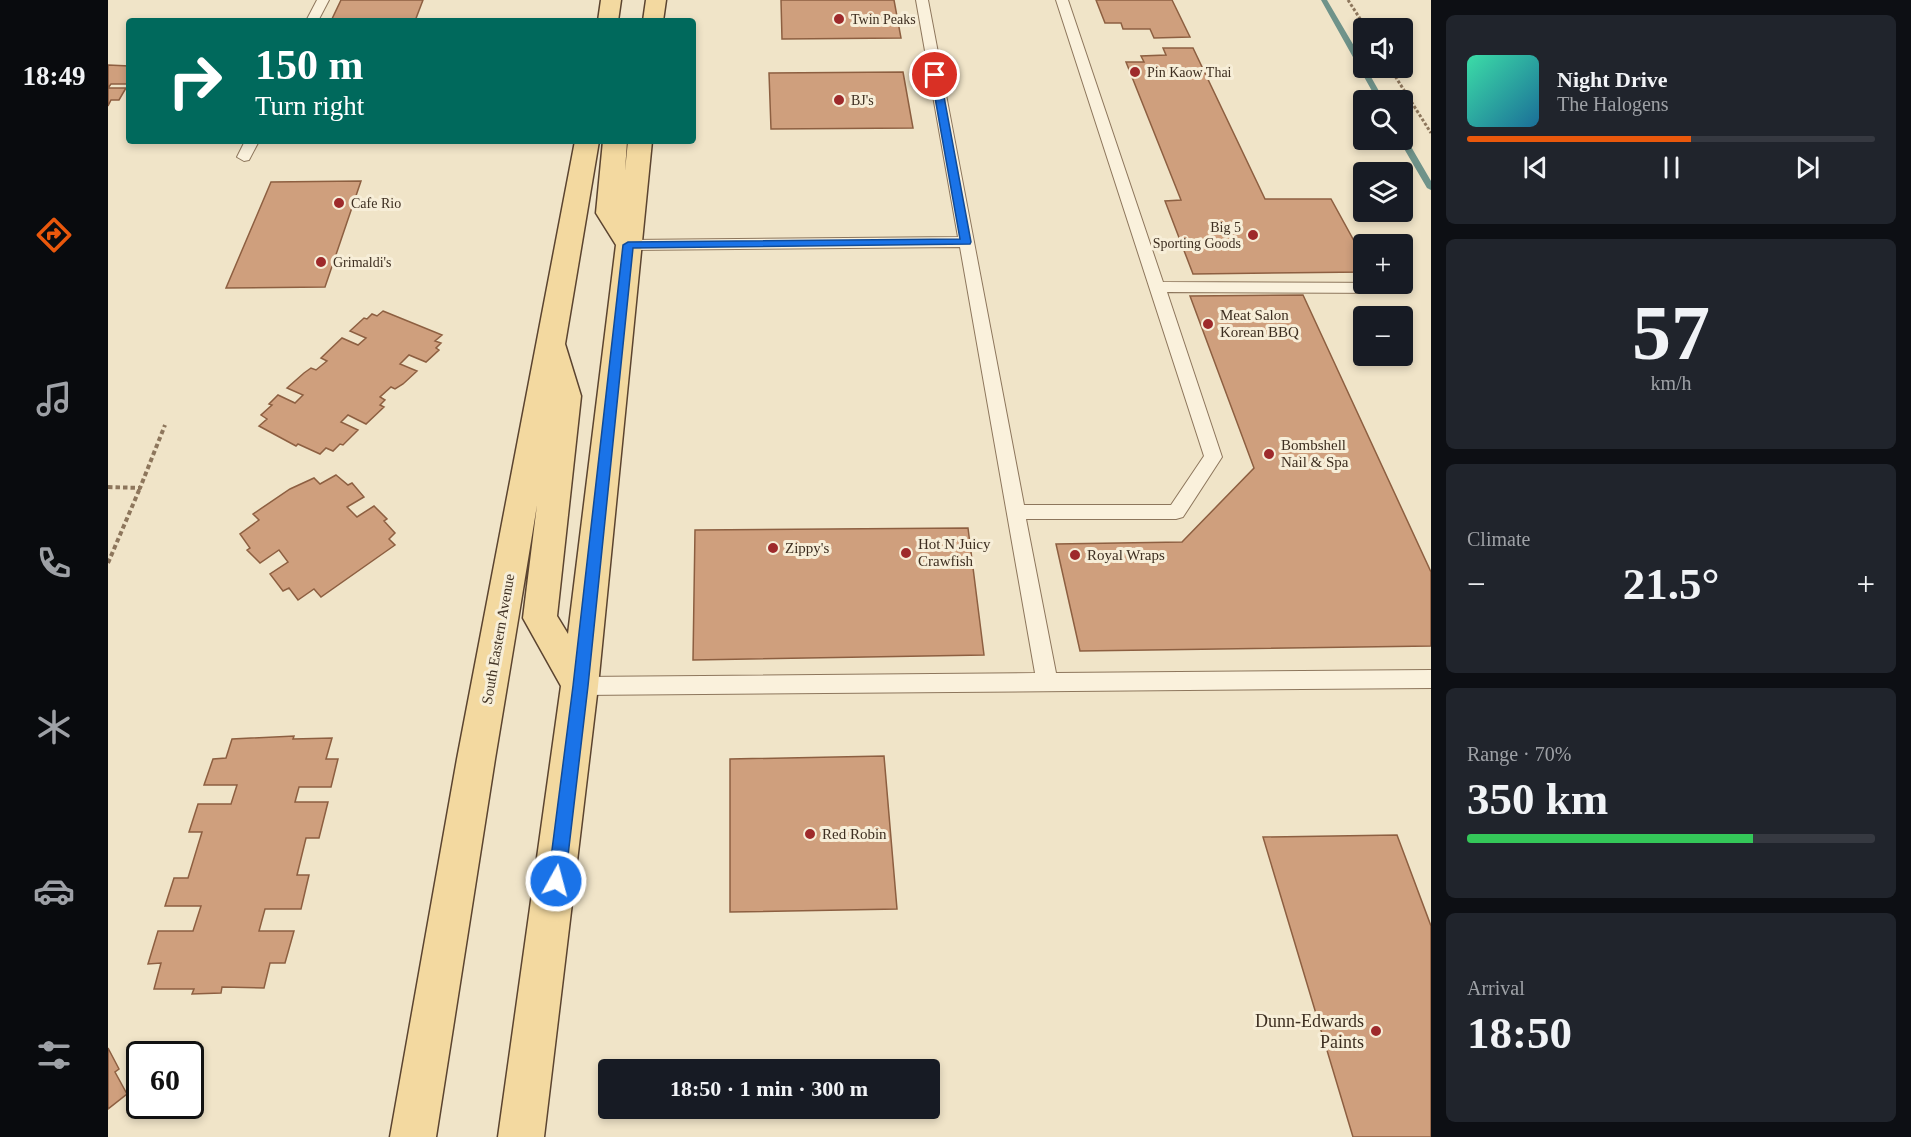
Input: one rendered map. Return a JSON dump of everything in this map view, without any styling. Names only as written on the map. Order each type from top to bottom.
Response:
[{"type":"main road","points":[[608,18],[611,0]]},
{"type":"main road","points":[[653,18],[656,0]]},
{"type":"main road","name":"South Eastern Avenue","points":[[413,1137],[476,759],[586,144]]},
{"type":"main road","points":[[615,144],[609,213],[628,245]]},
{"type":"main road","points":[[521,1137],[554,903],[580,686],[640,144]]},
{"type":"main road","points":[[552,340],[566,396],[540,618],[580,686]]},
{"type":"lane","points":[[314,18],[323,0]]},
{"type":"lane","points":[[922,0],[1047,683]]},
{"type":"lane","points":[[1016,512],[1176,512],[1213,457],[1062,0]]},
{"type":"lane","points":[[244,157],[250,144]]},
{"type":"lane","points":[[628,245],[966,242]]},
{"type":"lane","points":[[1157,287],[1353,288]]},
{"type":"lane","points":[[580,686],[1431,679]]},
{"type":"path","points":[[1348,0],[1359,18]]},
{"type":"path","points":[[1396,78],[1431,133]]},
{"type":"path","points":[[108,563],[165,426]]},
{"type":"path","points":[[108,488],[140,488]]},
{"type":"building","points":[[341,0],[423,0],[416,18],[332,18]]},
{"type":"building","name":"Twin Peaks","points":[[781,0],[894,0],[901,38],[782,39]]},
{"type":"building","points":[[1096,0],[1172,0],[1190,37],[1154,38],[1150,29],[1123,29],[1121,23],[1105,23]]},
{"type":"building","points":[[1163,48],[1193,48],[1265,199],[1331,199],[1353,239],[1353,272],[1193,274],[1165,201],[1181,200],[1126,62],[1144,62],[1141,56],[1166,55]]},
{"type":"building","points":[[108,65],[126,66],[126,84],[111,84],[108,88]]},
{"type":"building","name":"BJ's","points":[[903,72],[913,128],[771,129],[769,73]]},
{"type":"building","points":[[108,88],[126,88],[119,100],[111,100],[108,106]]},
{"type":"building","points":[[361,181],[325,287],[226,288],[271,182]]},
{"type":"building","points":[[1303,295],[1431,572],[1431,646],[1080,651],[1056,544],[1182,542],[1254,468],[1190,296]]},
{"type":"building","points":[[383,311],[442,335],[435,341],[441,343],[436,348],[439,350],[426,362],[409,355],[400,364],[417,371],[403,384],[395,389],[391,387],[380,397],[385,400],[380,405],[384,407],[366,424],[348,415],[341,422],[358,430],[343,445],[340,444],[333,451],[326,448],[320,454],[298,444],[296,446],[259,426],[267,419],[261,415],[272,405],[269,404],[278,395],[295,403],[303,395],[287,388],[311,368],[316,370],[327,361],[321,358],[342,338],[358,345],[366,338],[350,331],[364,318],[367,319],[372,314],[377,316]]},
{"type":"building","points":[[336,475],[348,485],[352,483],[364,497],[347,507],[357,517],[374,506],[387,519],[384,521],[395,533],[389,539],[395,545],[321,597],[314,589],[298,600],[289,588],[283,591],[270,574],[288,562],[279,550],[260,563],[247,550],[250,548],[240,534],[259,520],[253,514],[290,489],[314,478],[320,484]]},
{"type":"building","points":[[968,528],[984,655],[693,660],[695,530]]},
{"type":"building","points":[[294,736],[293,739],[332,738],[326,759],[338,759],[331,787],[299,787],[295,802],[328,802],[319,838],[306,838],[297,875],[309,875],[301,909],[265,909],[259,931],[294,931],[285,963],[270,963],[264,988],[222,987],[221,993],[192,994],[194,989],[154,989],[161,963],[148,964],[158,931],[193,931],[201,906],[165,906],[174,878],[188,878],[202,832],[189,832],[198,804],[231,804],[237,785],[204,785],[213,759],[226,758],[232,739]]},
{"type":"building","name":"Red Robin","points":[[884,756],[897,909],[730,912],[730,759]]},
{"type":"building","name":"Dunn-Edwards Paints","points":[[1397,835],[1431,926],[1431,1137],[1353,1137],[1263,837]]},
{"type":"building","points":[[108,1048],[119,1069],[115,1072],[126,1095],[108,1109]]},
{"type":"waterway","points":[[1324,0],[1375,90]]},
{"type":"waterway","points":[[1409,150],[1431,188]]},
{"type":"place","name":"Twin Peaks","points":[[839,19]]},
{"type":"place","name":"Pin Kaow Thai","points":[[1135,72]]},
{"type":"place","name":"BJ's","points":[[839,100]]},
{"type":"place","name":"Cafe Rio","points":[[339,203]]},
{"type":"place","name":"Big 5 Sporting Goods","points":[[1253,235]]},
{"type":"place","name":"Grimaldi's","points":[[321,262]]},
{"type":"place","name":"Meat Salon Korean BBQ","points":[[1208,324]]},
{"type":"place","name":"Bombshell Nail & Spa","points":[[1269,454]]},
{"type":"place","name":"Zippy's","points":[[773,548]]},
{"type":"place","name":"Hot N Juicy Crawfish","points":[[906,553]]},
{"type":"place","name":"Royal Wraps","points":[[1075,555]]},
{"type":"place","name":"Red Robin","points":[[810,834]]},
{"type":"place","name":"Dunn-Edwards Paints","points":[[1376,1031]]},
{"type":"route","points":[[556,881],[580,686],[628,245],[966,242],[935,75]]}]
